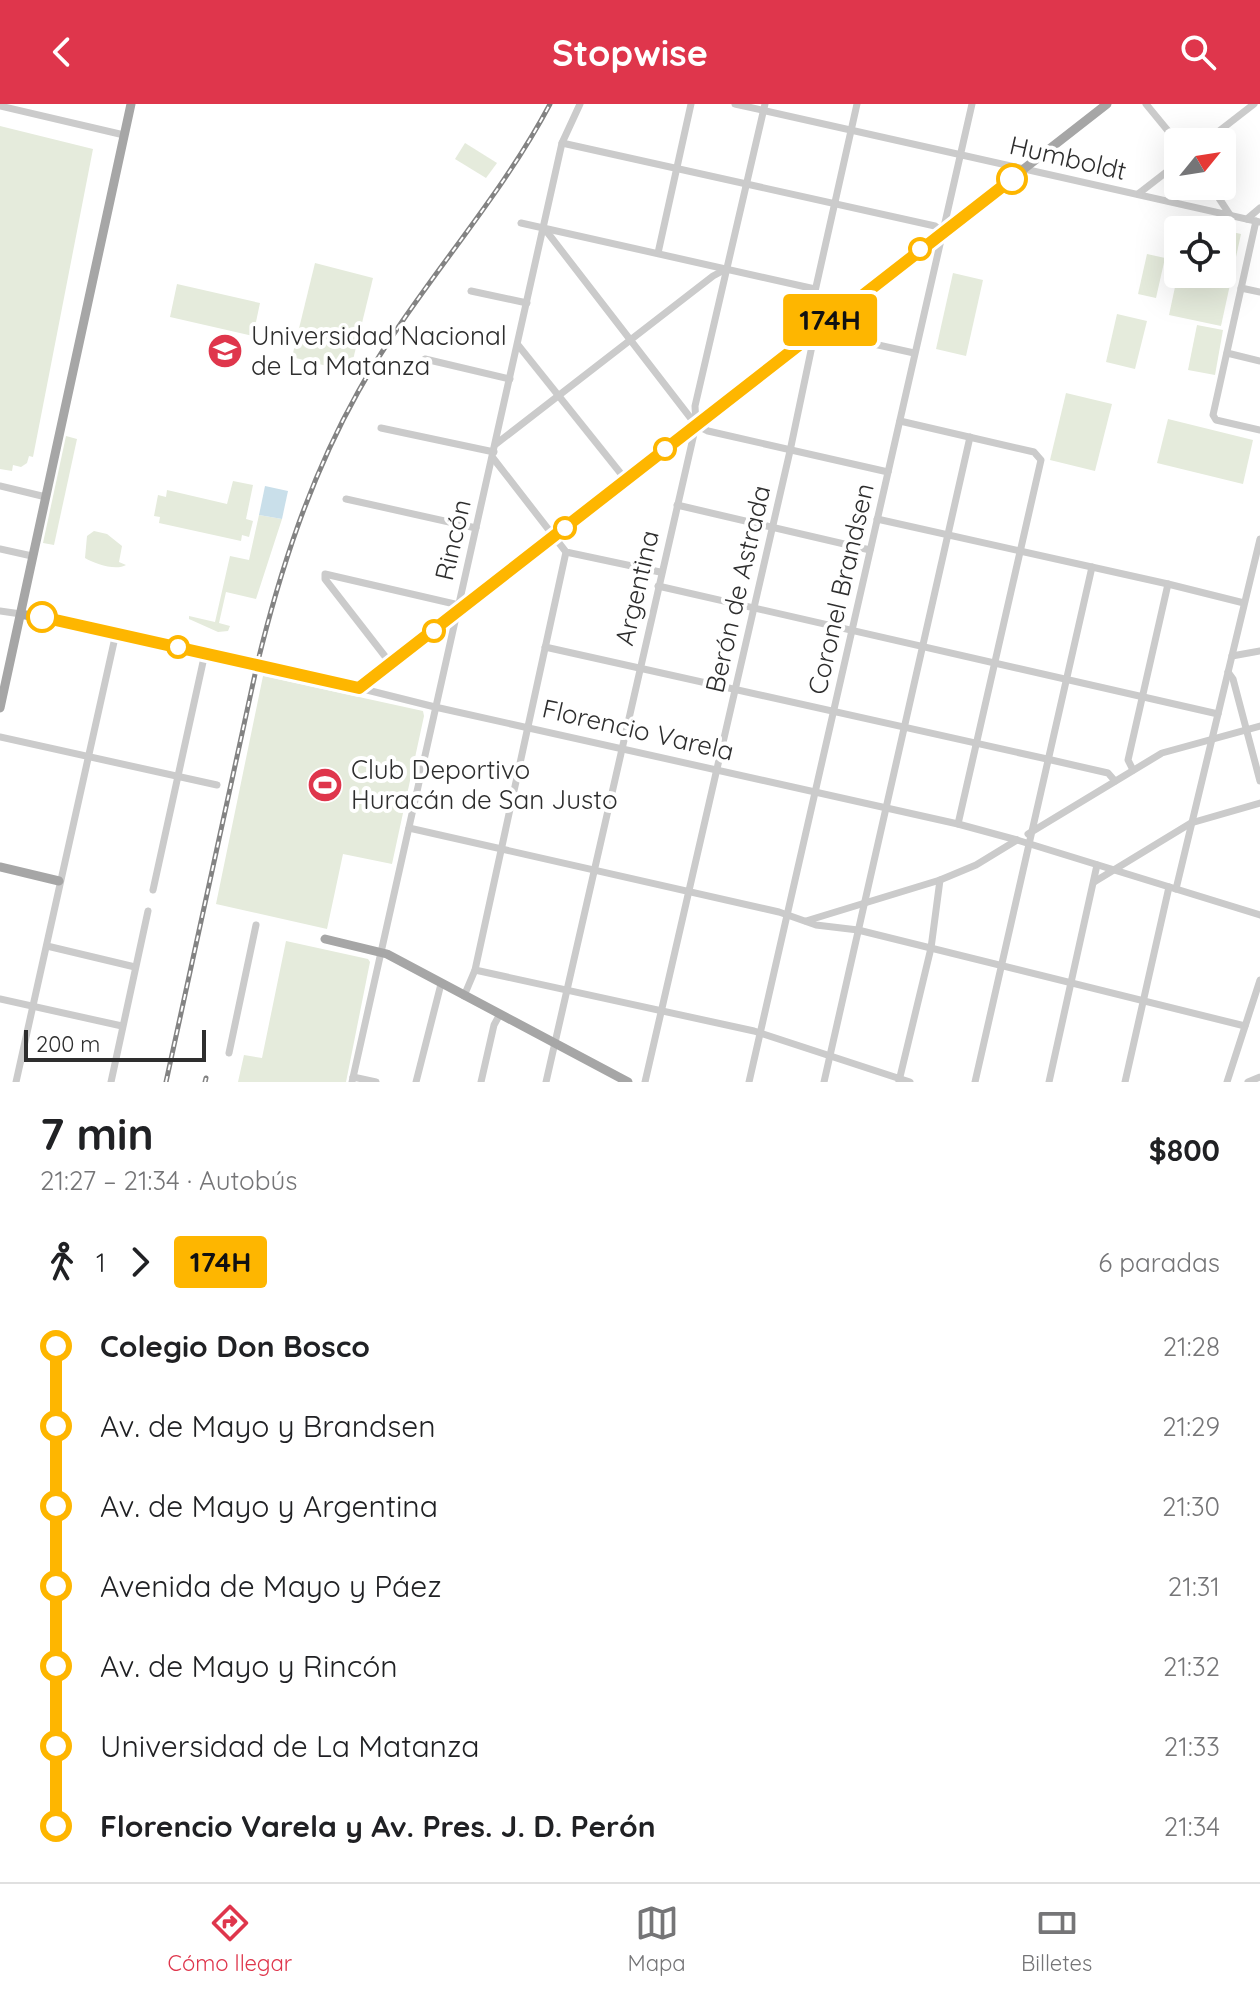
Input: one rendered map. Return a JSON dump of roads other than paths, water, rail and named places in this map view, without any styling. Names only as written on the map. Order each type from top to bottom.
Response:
[{"type":"main road","points":[[0,708],[131,104]]},
{"type":"main road","points":[[359,688],[1107,104]]},
{"type":"main road","name":"Florencio Varela","points":[[21,614],[359,688]]},
{"type":"main road","points":[[0,867],[59,881]]},
{"type":"main road","points":[[325,939],[382,952],[628,1082]]},
{"type":"street","name":"Rincón","points":[[353,1080],[562,143],[580,104]]},
{"type":"street","points":[[658,253],[691,104]]},
{"type":"street","name":"Humboldt","points":[[735,104],[764,107],[851,130],[1254,221]]},
{"type":"street","name":"Berón de Astrada","points":[[645,1082],[790,451],[812,346],[807,327],[857,104]]},
{"type":"street","name":"Coronel Brandsen","points":[[749,1082],[972,104]]},
{"type":"street","points":[[1146,104],[1166,128]]},
{"type":"street","points":[[1223,128],[1254,104]]},
{"type":"street","points":[[0,106],[26,108],[124,135]]},
{"type":"street","name":"Argentina","points":[[546,1082],[696,425],[695,406],[764,107]]},
{"type":"street","points":[[562,143],[935,226],[942,232]]},
{"type":"street","points":[[1138,194],[1164,174]]},
{"type":"street","points":[[1220,200],[1230,215]]},
{"type":"street","points":[[1260,208],[1254,221],[1213,418],[1260,430]]},
{"type":"street","points":[[521,223],[815,289]]},
{"type":"street","points":[[544,228],[696,425],[708,431],[888,472]]},
{"type":"street","points":[[494,452],[630,341],[726,269]]},
{"type":"street","points":[[1241,288],[1260,292]]},
{"type":"street","points":[[471,291],[527,303]]},
{"type":"street","points":[[819,329],[914,353]]},
{"type":"street","points":[[518,345],[626,480]]},
{"type":"street","points":[[1227,353],[1260,361]]},
{"type":"street","points":[[425,359],[510,379]]},
{"type":"street","points":[[900,421],[1039,455],[1041,460],[958,824]]},
{"type":"street","points":[[381,428],[494,452],[566,552],[660,572]]},
{"type":"street","points":[[824,1082],[970,437]]},
{"type":"street","points":[[0,486],[46,497]]},
{"type":"street","points":[[346,499],[476,528]]},
{"type":"street","points":[[677,505],[870,550]]},
{"type":"street","points":[[877,519],[1244,603]]},
{"type":"street","points":[[1125,1082],[1244,603],[1256,569],[1260,539]]},
{"type":"street","points":[[0,549],[32,556]]},
{"type":"street","points":[[464,996],[475,970],[566,552]]},
{"type":"street","points":[[975,1082],[1092,567]]},
{"type":"street","points":[[391,664],[325,579],[325,574],[458,609]]},
{"type":"street","points":[[1133,770],[1128,760],[1168,584]]},
{"type":"street","points":[[658,586],[1218,714]]},
{"type":"street","name":"Florencio Varela","points":[[0,611],[21,614]]},
{"type":"street","points":[[16,1082],[116,633]]},
{"type":"street","points":[[545,647],[1108,773],[1115,781]]},
{"type":"street","points":[[1232,656],[1260,651]]},
{"type":"street","points":[[153,890],[205,653]]},
{"type":"street","points":[[1228,672],[1233,679],[1260,781]]},
{"type":"street","name":"Florencio Varela","points":[[359,688],[958,824],[1260,915]]},
{"type":"street","points":[[803,921],[865,905],[976,865],[1170,750],[1260,726]]},
{"type":"street","points":[[0,737],[217,785]]},
{"type":"street","points":[[1094,882],[1191,823],[1260,803]]},
{"type":"street","points":[[409,828],[690,891],[803,921],[858,930],[1245,1026]]},
{"type":"street","points":[[1049,1082],[1097,865]]},
{"type":"street","points":[[899,1080],[931,948],[940,880]]},
{"type":"street","points":[[111,1082],[148,911]]},
{"type":"street","points":[[229,1053],[256,925]]},
{"type":"street","points":[[47,946],[135,967]]},
{"type":"street","points":[[475,970],[759,1033],[910,1082]]},
{"type":"street","points":[[1230,1080],[1260,980]]},
{"type":"street","points":[[416,1082],[441,984]]},
{"type":"street","points":[[0,999],[122,1026]]},
{"type":"street","points":[[481,1082],[492,1033],[500,1014]]},
{"type":"street","points":[[1248,1082],[1260,1077]]},
{"type":"street","points":[[353,1080],[376,1082]]},
{"type":"water","points":[[265,486],[288,491],[282,519],[259,515]]},
{"type":"railway","points":[[166,1082],[257,665],[286,560],[311,491],[341,425],[380,355],[505,178],[550,104]]},
{"type":"railway","points":[[205,1082],[206,1078]]},
{"type":"place","name":"Universidad Nacional de La Matanza","points":[[225,351]]},
{"type":"place","name":"Club Deportivo Huracán de San Justo","points":[[325,785]]}]
